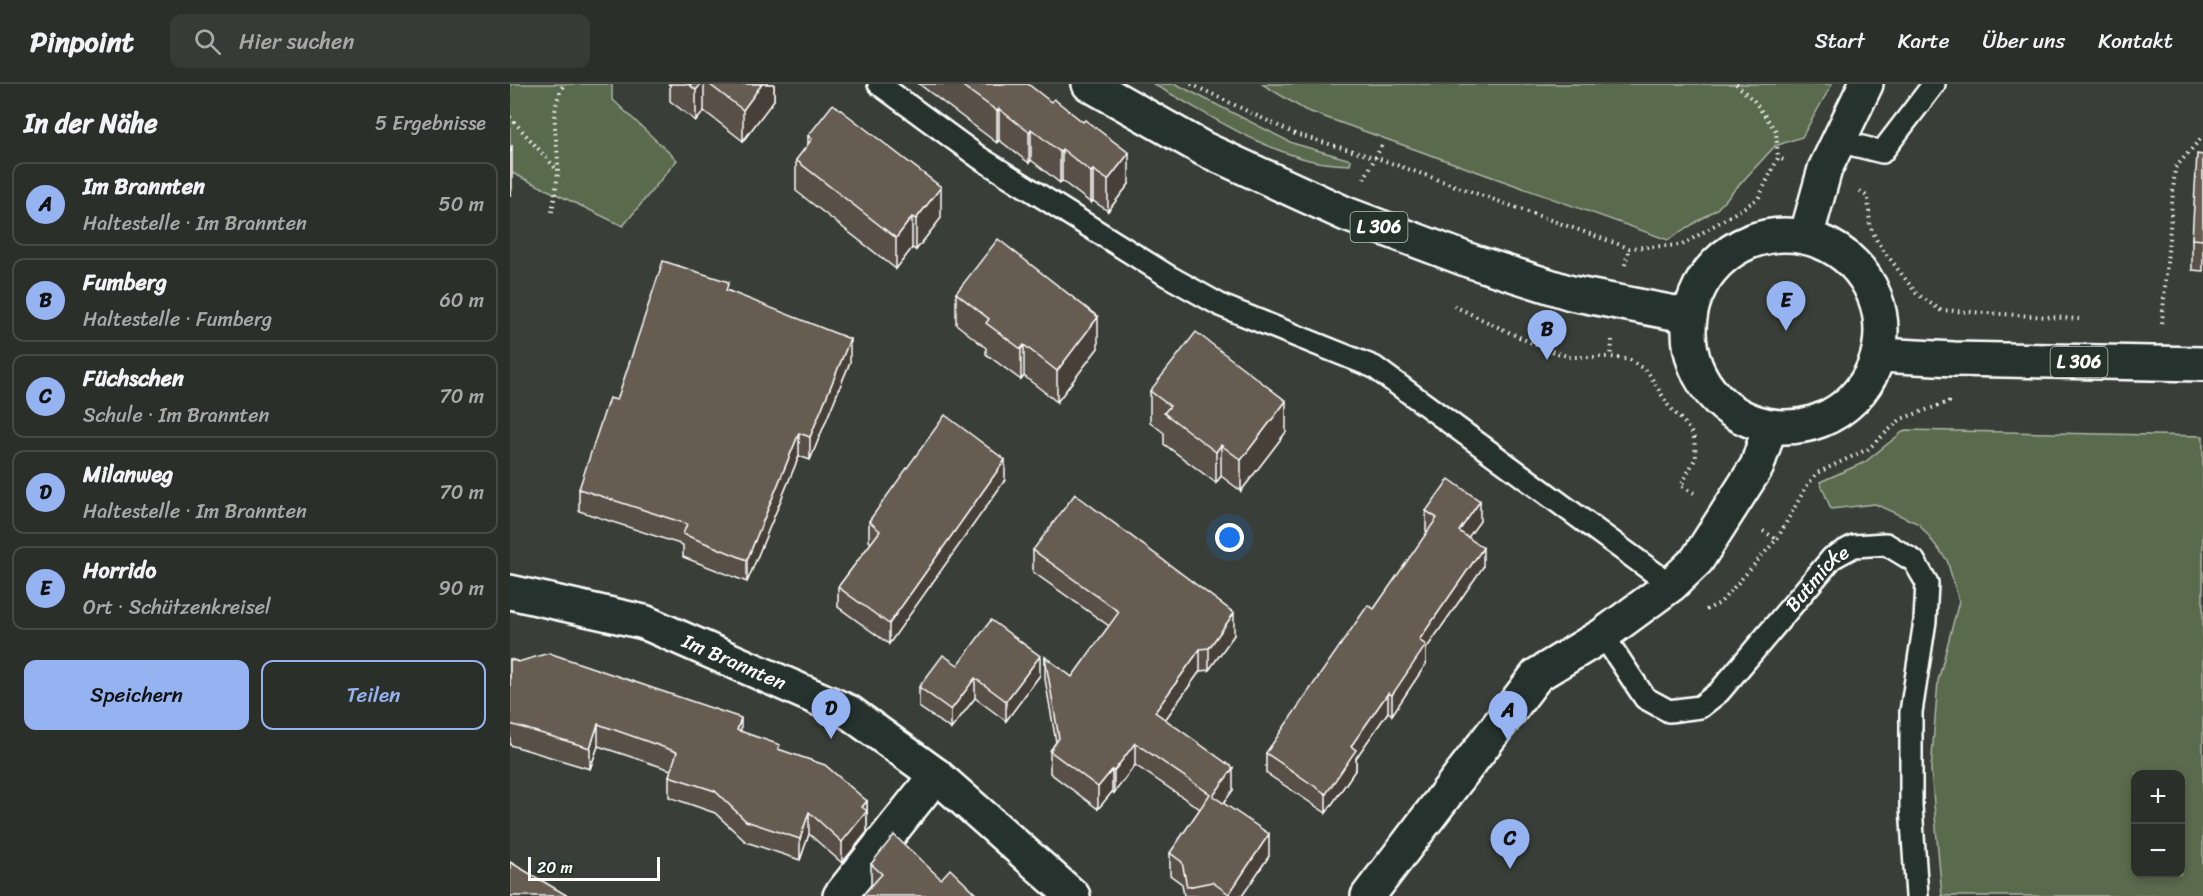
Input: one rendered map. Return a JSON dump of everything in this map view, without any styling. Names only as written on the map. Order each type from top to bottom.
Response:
[{"type":"street","name":"L 306","points":[[1089,84],[1204,149],[1346,214],[1471,261],[1571,293],[1690,316]]},
{"type":"street","points":[[1806,237],[1831,155],[1866,84]]},
{"type":"street","points":[[1775,235],[1806,237],[1834,249],[1858,268],[1874,294],[1882,324],[1879,355],[1868,381],[1850,403],[1826,419],[1798,427],[1770,426],[1741,417],[1717,399],[1699,375],[1690,346],[1690,316],[1700,287],[1719,261],[1744,244],[1775,235]]},
{"type":"street","name":"L 306","points":[[1879,355],[1954,360],[2203,364]]},
{"type":"street","points":[[1368,896],[1537,675],[1603,635],[1671,585],[1697,560],[1757,466],[1770,426]]},
{"type":"street","name":"Im Brannten","points":[[510,592],[644,622],[849,712],[936,775],[1073,896]]},
{"type":"street","points":[[840,896],[936,775]]},
{"type":"lane","points":[[879,84],[980,159],[1168,276],[1222,306],[1374,367],[1671,585]]},
{"type":"lane","points":[[1831,155],[1882,152],[1934,84]]},
{"type":"lane","name":"Butmicke","points":[[1603,635],[1645,698],[1669,711],[1700,707],[1719,692],[1832,558],[1854,546],[1886,544],[1914,561],[1927,583],[1925,621],[1911,712],[1911,806],[1917,896]]},
{"type":"path","points":[[552,212],[558,171],[554,129],[555,100],[564,84]]},
{"type":"path","points":[[1191,84],[1295,134],[1424,174],[1629,248],[1682,245],[1758,199],[1778,158],[1776,131],[1754,101],[1736,84]]},
{"type":"path","points":[[510,117],[558,171]]},
{"type":"path","points":[[2162,323],[2175,168],[2203,136]]},
{"type":"path","points":[[1778,158],[1831,155],[1868,197],[1870,226],[1878,243],[1916,293],[1940,310],[1959,312]]},
{"type":"path","points":[[1625,265],[1629,248]]},
{"type":"path","points":[[1454,306],[1542,348],[1570,357],[1611,357],[1630,360],[1648,372],[1668,405],[1689,428],[1694,438],[1696,457],[1681,486],[1698,495]]},
{"type":"path","points":[[1611,357],[1613,334]]},
{"type":"path","points":[[1757,527],[1777,539],[1806,487],[1817,473],[1868,449],[1900,419],[1949,402],[1950,392]]},
{"type":"green space","points":[[510,84],[612,84],[612,99],[677,160],[623,226],[510,172]]},
{"type":"green space","points":[[1153,84],[1176,84],[1292,143],[1351,160],[1350,165],[1314,161],[1268,146]]},
{"type":"green space","points":[[1262,84],[1832,84],[1802,137],[1775,146],[1717,209],[1668,240],[1305,110]]},
{"type":"green space","points":[[1905,430],[2203,436],[2203,896],[1942,896],[1931,770],[1938,681],[1959,601],[1947,560],[1919,524],[1875,504],[1831,509],[1820,482],[1865,462]]},
{"type":"building","points":[[688,84],[701,84],[696,90]]},
{"type":"building","points":[[709,84],[762,84],[743,110]]},
{"type":"building","points":[[960,84],[1028,84],[1051,102],[1054,99],[1083,122],[1085,120],[1129,153],[1108,180],[1093,170],[1091,172],[1062,149],[1060,152],[1031,129],[1029,132]]},
{"type":"building","points":[[833,104],[941,187],[916,219],[912,217],[896,238],[796,160],[812,139],[808,136]]},
{"type":"building","points":[[2197,154],[2203,155],[2203,240],[2192,239]]},
{"type":"building","points":[[998,239],[1098,317],[1057,371],[1024,345],[1021,349],[986,323],[989,319],[956,293]]},
{"type":"building","points":[[663,261],[729,282],[726,290],[850,339],[810,437],[799,433],[747,560],[683,534],[687,524],[579,489],[609,398],[617,400]]},
{"type":"building","points":[[1196,332],[1286,401],[1241,460],[1221,445],[1216,452],[1164,413],[1170,406],[1150,391]]},
{"type":"building","points":[[945,415],[1005,460],[889,624],[838,587],[880,531],[869,521]]},
{"type":"building","points":[[1449,479],[1480,501],[1459,531],[1483,548],[1419,640],[1426,645],[1392,695],[1388,693],[1351,746],[1356,750],[1326,794],[1266,753],[1368,605],[1374,609],[1437,518],[1426,511]]},
{"type":"building","points":[[1075,494],[1234,613],[1209,648],[1200,649],[1155,712],[1233,768],[1213,796],[1269,834],[1229,894],[1212,882],[1187,887],[1182,862],[1170,853],[1210,794],[1135,743],[1114,771],[1112,770],[1098,787],[1050,751],[1059,738],[1045,657],[1072,677],[1119,612],[1033,550]]},
{"type":"building","points":[[991,620],[1040,656],[1006,701],[975,678],[951,710],[919,687],[943,655],[958,665]]},
{"type":"building","points":[[549,653],[741,718],[737,730],[780,745],[778,749],[825,765],[867,801],[862,807],[867,811],[842,842],[809,812],[800,839],[746,821],[715,791],[669,776],[677,752],[598,724],[590,748],[510,724],[510,659],[518,662]]},
{"type":"building","points":[[894,835],[941,879],[950,869],[978,896],[862,896],[882,874],[871,864]]},
{"type":"building","points":[[510,862],[568,896],[510,896]]},
{"type":"place","name":"Horrido","points":[[1786,331]]},
{"type":"place","name":"Fumberg","points":[[1547,360]]},
{"type":"place","name":"Milanweg","points":[[831,739]]},
{"type":"place","name":"Im Brannten","points":[[1508,741]]},
{"type":"place","name":"Füchschen","points":[[1510,869]]}]
